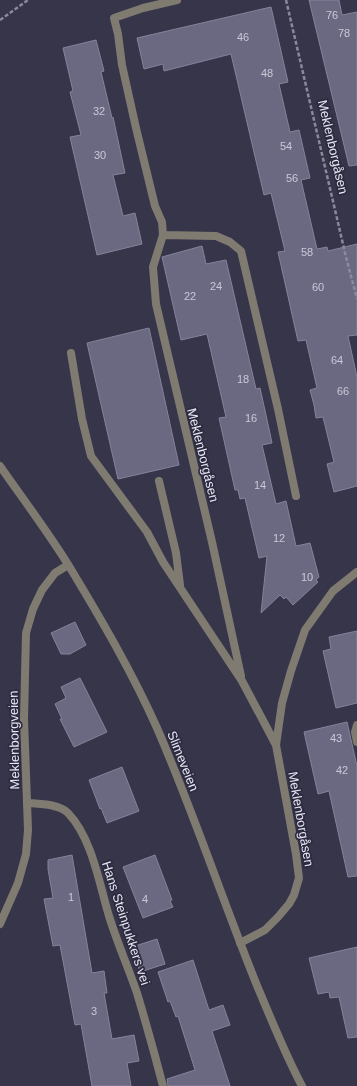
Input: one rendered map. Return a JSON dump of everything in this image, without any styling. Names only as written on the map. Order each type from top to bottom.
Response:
[{"type":"street","name":"Meklenborgåsen","points":[[177,0],[143,8],[114,18],[134,120],[155,206],[162,222],[163,235],[153,267],[156,304],[212,542],[242,681]]},
{"type":"street","points":[[163,235],[216,236],[230,242],[241,251],[278,409],[296,496]]},
{"type":"street","name":"Meklenborgåsen","points":[[71,353],[82,419],[92,456],[147,532],[163,562],[242,681],[276,745],[299,878],[294,895],[289,904],[278,917],[265,930],[240,943]]},
{"type":"street","name":"Slimeveien","points":[[0,466],[68,565],[124,660],[142,694],[173,766],[272,1024],[289,1062],[302,1086]]},
{"type":"street","points":[[159,481],[176,553],[180,588]]},
{"type":"street","name":"Meklenborgveien","points":[[0,924],[18,883],[26,854],[28,803],[24,719],[26,633],[33,610],[42,590],[54,573],[68,565]]},
{"type":"street","name":"Meklenborgåsen","points":[[276,745],[282,703],[305,630],[333,591],[357,572]]},
{"type":"street","points":[[357,725],[355,732],[357,742]]},
{"type":"street","name":"Hans Steinpukkers vei","points":[[28,803],[52,806],[66,811],[77,823],[89,849],[109,917],[136,993],[163,1086]]},
{"type":"path","points":[[0,20],[28,0]]},
{"type":"path","name":"Meklenborgåsen","points":[[286,0],[357,299]]},
{"type":"building","points":[[309,0],[339,0],[342,15],[357,12],[357,165],[349,166]]},
{"type":"building","points":[[271,7],[288,82],[279,84],[290,132],[299,130],[310,178],[301,180],[317,249],[327,247],[328,251],[357,244],[357,335],[348,336],[357,377],[357,486],[334,492],[327,464],[334,462],[323,417],[316,418],[310,390],[317,388],[306,340],[298,341],[278,252],[285,251],[271,193],[264,195],[231,54],[164,71],[163,64],[144,69],[137,38]]},
{"type":"building","points":[[96,40],[104,71],[101,72],[112,118],[113,117],[125,173],[113,175],[123,216],[135,213],[142,244],[97,255],[70,137],[81,135],[70,92],[73,91],[63,48]]},
{"type":"building","points":[[202,246],[206,264],[226,260],[256,389],[260,388],[272,443],[262,445],[276,504],[286,501],[296,546],[310,543],[319,577],[316,580],[318,582],[293,605],[286,597],[284,599],[280,595],[261,613],[267,556],[259,558],[245,498],[240,499],[238,490],[235,490],[219,418],[226,417],[207,334],[181,340],[162,257]]},
{"type":"building","points":[[149,328],[179,465],[118,479],[87,343]]},
{"type":"building","points":[[75,622],[86,645],[70,654],[61,654],[51,633]]},
{"type":"building","points":[[357,631],[357,703],[336,708],[323,651],[331,649],[329,637]]},
{"type":"building","points":[[80,678],[107,732],[74,747],[60,719],[62,719],[55,704],[66,698],[61,687]]},
{"type":"building","points":[[347,722],[357,766],[357,876],[348,877],[329,791],[318,794],[304,732]]},
{"type":"building","points":[[122,767],[139,811],[107,823],[89,780]]},
{"type":"building","points":[[72,855],[92,973],[104,971],[107,993],[104,993],[112,1039],[134,1035],[139,1061],[127,1063],[131,1086],[92,1086],[81,1024],[75,1025],[60,945],[53,946],[44,899],[53,898],[48,860]]},
{"type":"building","points":[[155,855],[172,900],[170,901],[173,907],[143,918],[123,867]]},
{"type":"building","points":[[157,939],[165,964],[140,972],[132,947]]},
{"type":"building","points":[[357,947],[357,1037],[348,1038],[339,997],[330,998],[329,992],[318,994],[309,958]]},
{"type":"building","points":[[193,960],[209,1010],[223,1005],[230,1025],[212,1031],[230,1086],[168,1086],[167,1079],[195,1070],[178,1016],[176,1017],[170,1001],[168,1002],[158,972]]}]
